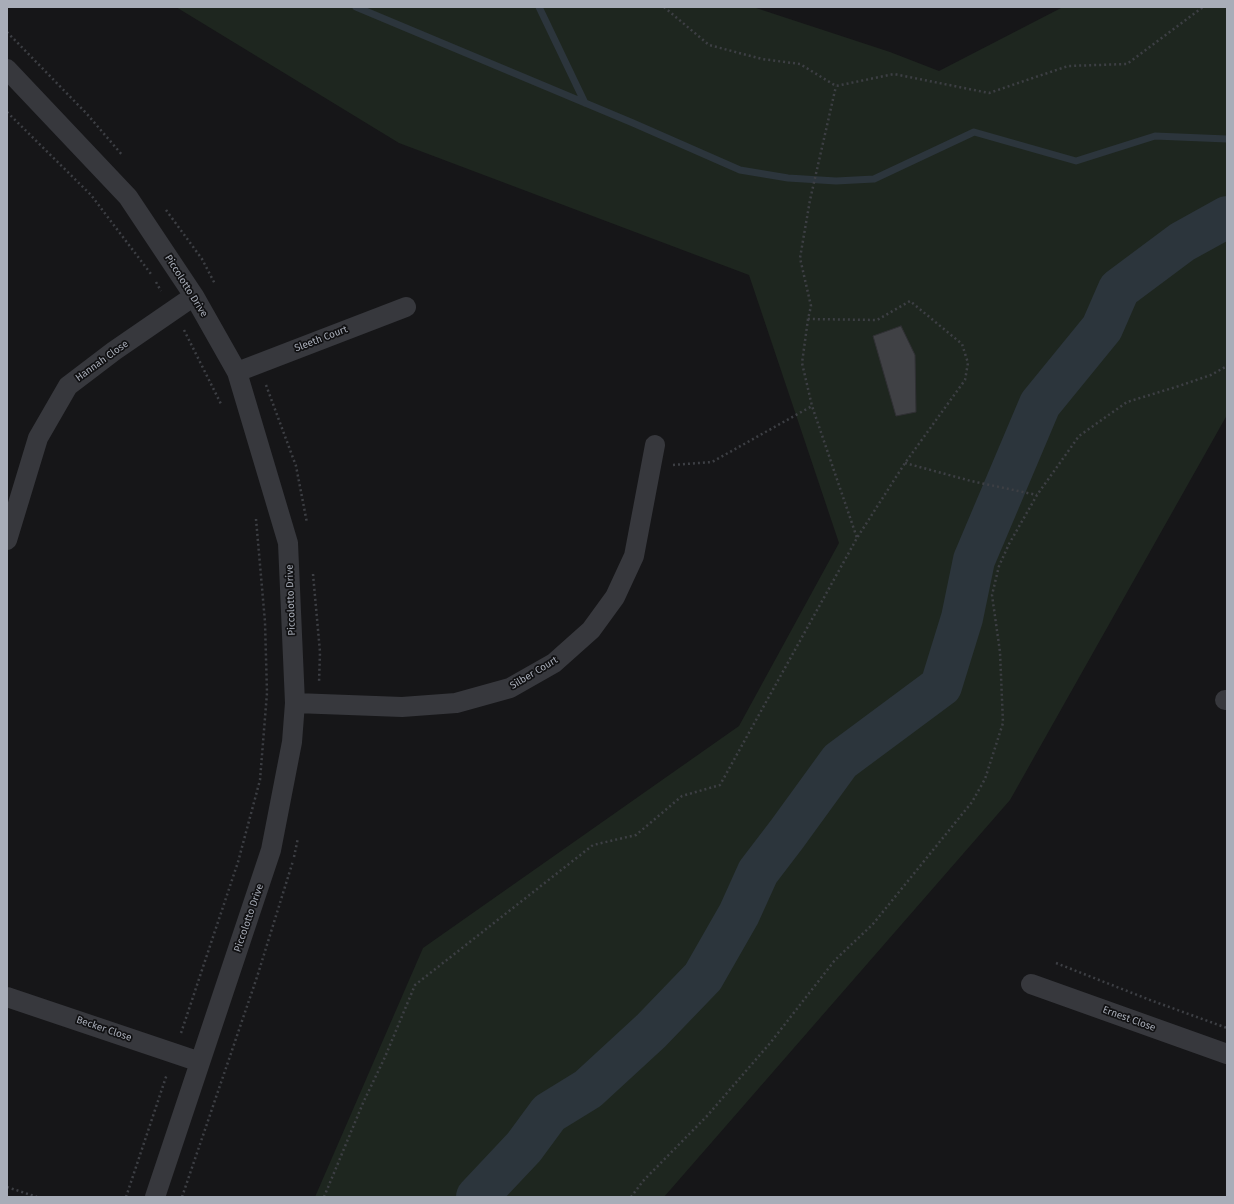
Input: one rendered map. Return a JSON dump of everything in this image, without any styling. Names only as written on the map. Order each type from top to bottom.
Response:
[{"type":"street","name":"Piccolotto Drive","points":[[7,69],[128,197],[194,296],[237,372],[288,543],[295,703],[292,742],[272,850],[155,1197]]},
{"type":"street","name":"Hannah Close","points":[[7,540],[38,438],[68,386],[194,296]]},
{"type":"street","name":"Sleeth Court","points":[[237,372],[406,307]]},
{"type":"street","name":"Silber Court","points":[[295,703],[402,706],[456,703],[510,688],[554,662],[591,630],[615,597],[634,556],[655,445]]},
{"type":"street","name":"Ernest Close","points":[[1031,984],[1227,1054]]},
{"type":"street","name":"Becker Close","points":[[7,997],[200,1062]]},
{"type":"path","points":[[664,7],[709,45],[762,59],[800,64],[836,86],[894,74],[989,93],[1068,66],[1127,64],[1203,7]]},
{"type":"path","points":[[7,32],[87,114],[127,162]]},
{"type":"path","points":[[836,86],[810,200],[800,258],[811,306],[802,363],[812,406],[858,538]]},
{"type":"path","points":[[7,112],[91,195],[154,278],[190,340],[224,409]]},
{"type":"path","points":[[165,210],[202,259],[216,287]]},
{"type":"path","points":[[324,1197],[362,1103],[385,1057],[415,985],[593,845],[636,834],[682,796],[720,785],[858,538],[905,463],[966,380],[968,363],[962,344],[910,301],[877,320],[808,319]]},
{"type":"path","points":[[256,365],[269,391],[296,466],[307,524]]},
{"type":"path","points":[[632,1197],[643,1181],[707,1116],[771,1042],[835,960],[873,924],[972,802],[985,778],[1003,723],[1000,652],[992,595],[999,566],[1009,544],[1037,495],[1079,436],[1127,402],[1211,375],[1227,366]]},
{"type":"path","points":[[651,466],[712,462],[812,406]]},
{"type":"path","points":[[905,463],[971,481],[1037,495]]},
{"type":"path","points":[[126,1197],[238,862],[260,780],[267,693],[265,622],[256,513]]},
{"type":"path","points":[[313,569],[320,652],[318,704]]},
{"type":"path","points":[[182,1197],[257,977],[295,852],[298,836]]},
{"type":"path","points":[[1056,963],[1227,1028]]},
{"type":"path","points":[[7,1187],[36,1197]]},
{"type":"shaded area","points":[[176,7],[753,7],[890,52],[939,71],[1063,7],[1227,7],[1227,415],[1010,800],[664,1197],[315,1197],[423,948],[739,726],[839,543],[749,275],[399,143]]},
{"type":"building","points":[[901,326],[915,355],[916,412],[896,416],[873,336]]},
{"type":"waterway","points":[[356,7],[633,123],[740,170],[788,178],[836,181],[874,179],[974,132],[1076,161],[1155,136],[1227,139]]},
{"type":"waterway","points":[[539,7],[585,103]]},
{"type":"waterway","points":[[477,1197],[524,1147],[549,1113],[588,1089],[651,1031],[703,977],[739,914],[758,872],[840,761],[941,686],[962,618],[974,560],[1040,404],[1102,328],[1119,289],[1182,242],[1227,217]]}]
